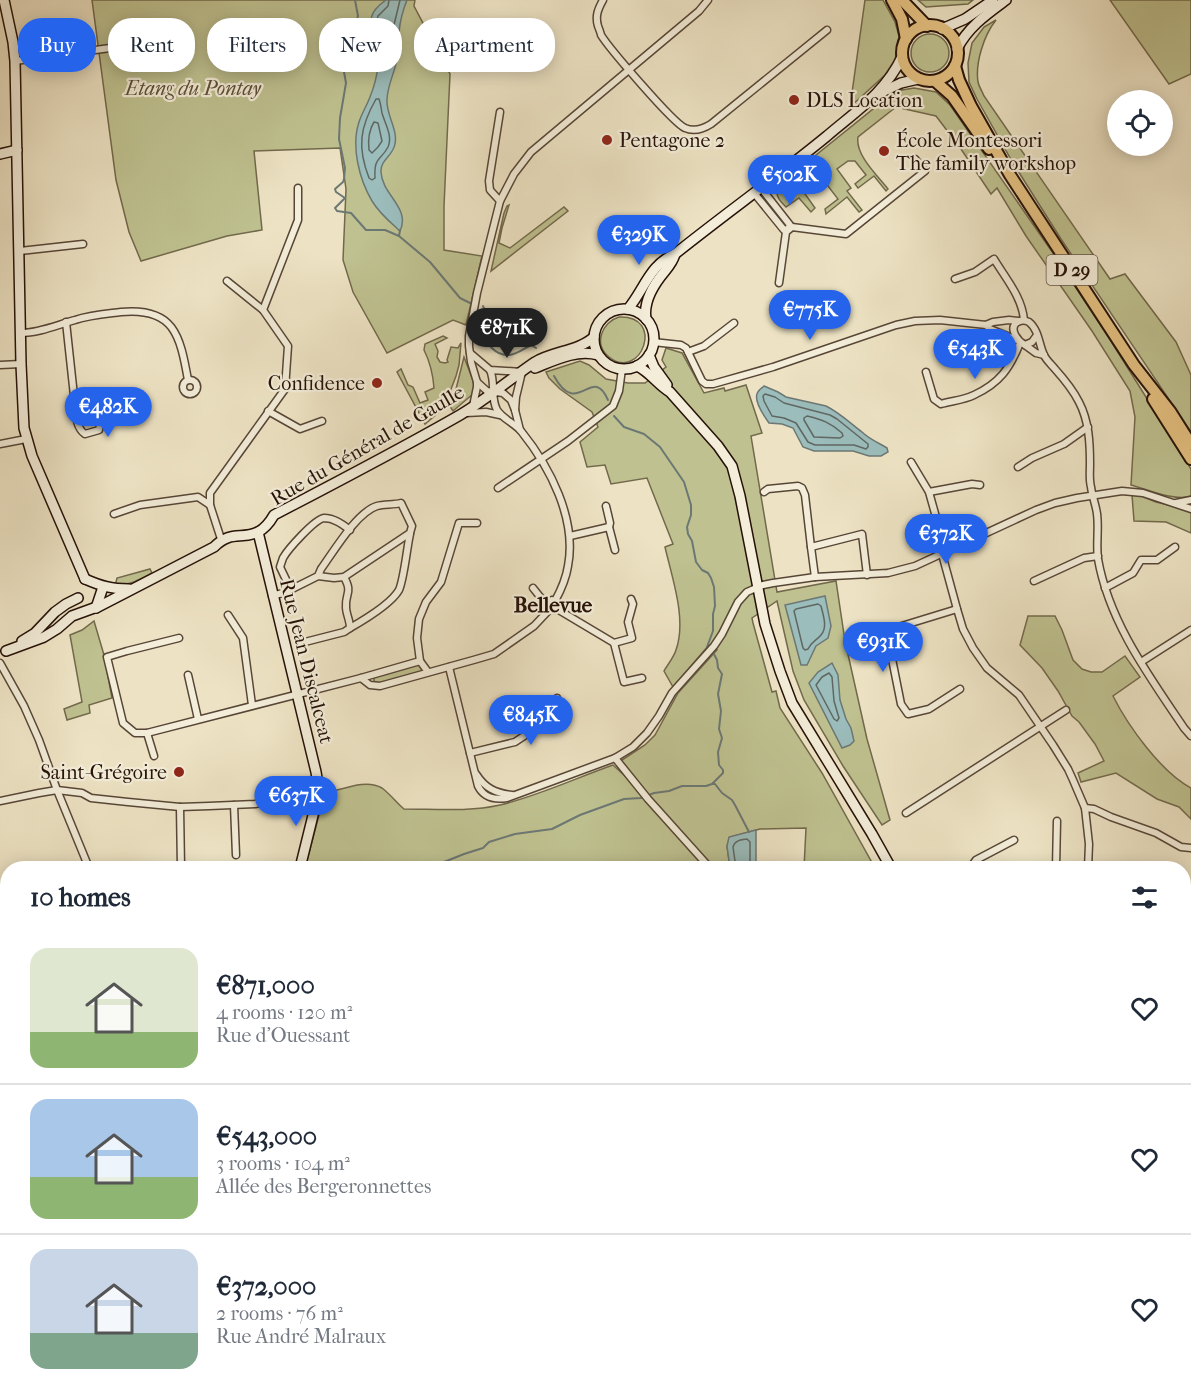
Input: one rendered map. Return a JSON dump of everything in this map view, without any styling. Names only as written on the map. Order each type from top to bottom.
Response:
[{"type":"main road","points":[[4,0],[15,61],[21,364],[26,439],[85,579],[103,587],[131,589]]},
{"type":"main road","points":[[892,0],[902,19],[906,39]]},
{"type":"main road","points":[[902,0],[927,26]]},
{"type":"main road","points":[[942,29],[965,19],[993,0]]},
{"type":"main road","points":[[957,49],[963,37],[972,27],[1006,0]]},
{"type":"main road","points":[[628,309],[652,271],[669,256],[675,254],[758,190],[878,94],[901,83],[918,79],[935,81],[946,76],[957,60],[957,49],[952,37],[938,27],[927,26],[915,30],[903,45],[902,57],[894,73],[878,94]]},
{"type":"main road","points":[[902,57],[908,70],[918,79]]},
{"type":"main road","name":"D 29","points":[[955,66],[971,106],[1010,175],[1134,365],[1191,459]]},
{"type":"main road","name":"D 29","points":[[935,81],[952,96],[1010,175]]},
{"type":"main road","points":[[0,154],[17,150]]},
{"type":"main road","points":[[646,319],[647,301],[655,284],[673,261],[675,254]]},
{"type":"main road","points":[[628,309],[641,314],[646,319],[651,326],[653,342],[649,355],[643,362],[637,366],[622,369],[604,362],[598,355],[594,337],[596,328],[606,314],[614,310],[628,309]]},
{"type":"main road","name":"Rue du Général de Gaulle","points":[[258,532],[267,526],[274,515],[462,413],[544,358],[588,342],[594,337]]},
{"type":"main road","name":"Rue du Général de Gaulle","points":[[522,372],[587,352],[598,355]]},
{"type":"main road","points":[[649,355],[670,392],[718,446],[732,466],[765,624],[792,703],[887,861]]},
{"type":"main road","name":"D 29","points":[[1134,365],[1170,411],[1191,444]]},
{"type":"main road","points":[[637,366],[670,392]]},
{"type":"main road","points":[[1169,426],[1180,436],[1191,453]]},
{"type":"main road","points":[[3,651],[44,637],[72,616],[95,608],[151,580],[214,547],[221,539],[258,532]]},
{"type":"main road","name":"Rue Jean Discalceat","points":[[258,532],[319,792],[302,861]]},
{"type":"main road","points":[[3,651],[35,633],[55,612],[78,598],[85,579]]},
{"type":"main road","points":[[95,608],[103,587]]},
{"type":"main road","points":[[78,598],[95,608]]},
{"type":"street","points":[[603,0],[596,16],[604,39],[677,122],[688,129],[699,129],[711,124],[827,30]]},
{"type":"street","points":[[472,406],[477,387],[471,362],[469,336],[473,311],[500,201],[514,174],[531,152],[596,99],[708,0]]},
{"type":"street","points":[[15,61],[108,48]]},
{"type":"street","points":[[500,112],[489,181],[490,190],[500,201]]},
{"type":"street","points":[[788,229],[792,227],[846,234],[925,171],[915,159]]},
{"type":"street","points":[[263,310],[298,220],[298,188]]},
{"type":"street","points":[[758,190],[790,225],[786,232],[779,283]]},
{"type":"street","points":[[20,251],[83,244]]},
{"type":"street","points":[[955,279],[975,272],[994,259],[1020,300],[1023,310],[1021,321],[1014,328],[1014,334],[1021,343]]},
{"type":"street","points":[[221,539],[210,505],[210,493],[285,388],[288,346],[263,310],[227,281]]},
{"type":"street","points":[[21,333],[97,315],[142,311],[155,315],[167,323],[176,334],[188,380]]},
{"type":"street","points":[[653,342],[681,345],[686,348],[702,381],[706,384],[773,367],[896,325],[915,321],[940,320],[986,325],[1036,353],[1044,355]]},
{"type":"street","points":[[986,325],[1009,320],[1029,322],[1037,335],[1044,355],[1080,403],[1088,427],[1090,487],[1097,514],[1098,556],[1106,588],[1125,635],[1191,736]]},
{"type":"street","points":[[66,322],[76,414]]},
{"type":"street","points":[[688,352],[704,346],[734,323]]},
{"type":"street","points":[[1021,343],[1032,342],[1037,335]]},
{"type":"street","points":[[926,372],[934,399],[941,404],[973,396],[1001,378],[1012,363],[1021,343]]},
{"type":"street","points":[[470,353],[490,370],[493,376],[493,400],[500,415]]},
{"type":"street","points":[[0,365],[21,364]]},
{"type":"street","points":[[498,488],[568,441],[613,405],[620,391],[622,369]]},
{"type":"street","points":[[490,370],[522,372],[515,410]]},
{"type":"street","points":[[477,382],[487,390],[502,393],[511,400],[520,430]]},
{"type":"street","points":[[268,411],[300,429],[322,421]]},
{"type":"street","points":[[361,678],[370,685],[380,686],[494,654],[534,626],[553,605],[564,583],[568,566],[570,536],[566,514],[553,482],[540,460],[520,430],[500,415],[486,412],[462,413]]},
{"type":"street","points":[[1018,467],[1064,444],[1088,427]]},
{"type":"street","points":[[0,444],[26,439]]},
{"type":"street","points":[[911,462],[929,492],[942,554],[963,629],[987,668],[1019,695],[1068,769],[1085,808],[1088,861]]},
{"type":"street","points":[[929,492],[972,484],[980,485]]},
{"type":"street","points":[[764,492],[768,489],[798,486],[802,488],[805,495],[814,577]]},
{"type":"street","points":[[449,667],[475,773],[490,790],[512,795],[615,758],[633,747],[647,733],[672,693],[714,646],[738,602],[747,592],[757,587],[814,577],[888,573],[915,567],[1036,510],[1077,498],[1122,492],[1143,493],[1191,509]]},
{"type":"street","points":[[114,514],[140,505],[198,497],[210,505]]},
{"type":"street","points":[[1172,503],[1191,501]]},
{"type":"street","points":[[301,643],[344,632],[377,610],[397,593],[412,526],[401,503],[376,506],[363,514],[318,576]]},
{"type":"street","points":[[606,506],[615,550]]},
{"type":"street","points":[[291,590],[280,567],[284,557],[311,525],[325,518],[339,522],[350,530]]},
{"type":"street","points":[[428,672],[420,661],[417,638],[419,619],[426,602],[441,582],[459,523],[477,523]]},
{"type":"street","points":[[570,536],[609,526]]},
{"type":"street","points":[[272,596],[291,590],[318,576],[344,577],[410,533]]},
{"type":"street","points":[[811,547],[862,534],[867,574]]},
{"type":"street","points":[[1106,588],[1133,573],[1141,560],[1157,560],[1175,547]]},
{"type":"street","points":[[1034,581],[1084,558],[1098,556]]},
{"type":"street","points":[[344,577],[349,587],[346,607],[350,628]]},
{"type":"street","points":[[533,588],[541,598],[614,643],[624,682],[642,678]]},
{"type":"street","points":[[614,643],[632,638],[628,622],[633,604],[632,599]]},
{"type":"street","points":[[957,609],[895,628],[889,634],[888,639],[901,704],[908,714],[929,709],[960,689]]},
{"type":"street","points":[[228,615],[243,639],[252,705]]},
{"type":"street","points":[[1141,662],[1191,630]]},
{"type":"street","points":[[179,638],[107,657],[123,723],[135,733],[147,733],[420,661]]},
{"type":"street","points":[[0,663],[28,714],[86,861]]},
{"type":"street","points":[[188,675],[198,719]]},
{"type":"street","points":[[470,753],[515,742],[539,728],[564,722],[557,698]]},
{"type":"street","points":[[906,813],[1066,710]]},
{"type":"street","points":[[1184,728],[1191,723]]},
{"type":"street","points":[[147,733],[154,756]]},
{"type":"street","points":[[615,758],[704,861]]},
{"type":"street","points":[[0,801],[57,790],[82,793],[91,798],[180,807],[255,804],[307,792],[319,792]]},
{"type":"street","points":[[234,805],[236,855]]},
{"type":"street","points":[[180,807],[181,861]]},
{"type":"street","points":[[1085,808],[1094,809],[1156,833],[1180,847],[1191,848]]},
{"type":"street","points":[[1056,861],[1057,821]]},
{"type":"street","points":[[975,861],[1014,840]]},
{"type":"green space","name":"Etang du Pontay","points":[[92,0],[415,0],[414,6],[420,18],[414,18],[414,72],[449,72],[450,74],[444,250],[482,256],[466,325],[453,320],[387,353],[353,292],[343,260],[346,189],[340,148],[254,151],[262,230],[227,236],[141,261],[129,232],[116,180]]},
{"type":"green space","points":[[865,0],[883,0],[895,22],[899,36],[895,60],[885,75],[850,107]]},
{"type":"green space","points":[[918,0],[973,0],[968,4],[926,7]]},
{"type":"green space","points":[[1110,0],[1191,0],[1191,74],[1169,84]]},
{"type":"green space","points":[[996,20],[988,33],[979,58],[978,82],[984,96],[1110,279],[1125,274],[1176,342],[1191,375],[1191,432],[1061,239],[1013,163],[977,99],[969,82],[968,63],[972,43],[984,27]]},
{"type":"green space","points":[[930,34],[937,35],[943,40],[948,46],[948,60],[943,66],[937,71],[930,72],[923,71],[917,66],[912,60],[911,53],[912,46],[917,40],[923,35]]},
{"type":"green space","points":[[914,88],[936,92],[950,105],[1053,253],[1191,469],[1191,496],[1169,496],[1131,485],[1135,417],[1130,391],[1092,331],[1026,236],[997,188],[991,194],[936,116],[896,107],[858,137],[860,151],[864,158],[888,189],[886,191],[874,176],[858,188],[855,184],[866,175],[855,161],[848,161],[837,169],[851,188],[847,191],[862,210],[859,212],[847,197],[826,214],[825,209],[838,199],[828,186],[817,185],[805,194],[815,208],[811,212],[799,198],[786,207],[779,200],[777,192],[779,185],[888,97],[902,90]]},
{"type":"green space","points":[[509,205],[499,243],[510,248],[564,207],[568,211],[491,271],[504,213]]},
{"type":"green space","points":[[619,317],[633,319],[642,326],[645,335],[644,346],[639,355],[631,361],[621,362],[609,357],[601,346],[604,328]]},
{"type":"green space","points":[[443,336],[447,338],[435,344],[438,351],[437,357],[440,362],[448,362],[451,347],[458,348],[461,343],[459,365],[448,397],[438,413],[425,424],[397,372],[401,369],[420,403],[428,400],[425,392],[434,388],[431,368],[424,350],[425,344]]},
{"type":"green space","points":[[666,348],[682,353],[704,393],[724,388],[725,391],[746,385],[762,433],[751,436],[777,592],[836,581],[845,641],[867,739],[890,820],[882,825],[843,766],[804,700],[793,671],[777,601],[752,618],[772,692],[776,691],[780,708],[822,773],[871,861],[804,861],[806,828],[760,829],[730,837],[727,846],[729,861],[708,861],[622,762],[655,735],[678,693],[717,650],[709,645],[673,687],[664,671],[676,650],[680,625],[677,598],[665,547],[673,544],[647,478],[611,484],[605,465],[587,467],[580,442],[598,427],[592,412],[560,389],[546,372],[580,361],[589,365],[606,379],[645,383],[666,367],[662,360]]},
{"type":"green space","points":[[464,357],[474,383],[473,394],[453,411],[449,405],[456,389]]},
{"type":"green space","points":[[1132,495],[1191,510],[1191,533],[1166,522],[1134,521]]},
{"type":"green space","points":[[150,569],[152,573],[143,578],[115,586],[117,578]]},
{"type":"green space","points":[[1028,616],[1055,616],[1073,660],[1082,669],[1102,672],[1125,656],[1140,677],[1113,696],[1127,721],[1157,760],[1191,788],[1191,819],[1179,807],[1157,799],[1116,773],[1081,782],[1078,773],[1104,761],[1095,744],[1072,716],[1042,668],[1020,645]]},
{"type":"green space","points":[[94,621],[104,655],[112,698],[89,705],[90,713],[67,720],[64,709],[82,702],[70,635]]},
{"type":"green space","points":[[418,664],[423,672],[378,684],[374,681],[374,676]]},
{"type":"green space","points":[[613,765],[702,861],[307,861],[323,800],[327,802],[330,800],[332,795],[330,792],[356,785],[376,785],[404,809],[476,809],[528,797]]},
{"type":"water","points":[[386,0],[407,0],[402,18],[372,18]]},
{"type":"water","points":[[377,72],[394,72],[387,95],[387,106],[395,133],[395,144],[392,152],[382,164],[381,172],[386,188],[402,215],[400,231],[372,201],[363,183],[356,152],[359,122]]},
{"type":"water","points":[[764,386],[786,397],[826,406],[887,448],[888,452],[881,456],[869,456],[853,451],[814,451],[803,447],[793,428],[769,423],[765,417],[756,397],[758,391]]},
{"type":"water","points":[[825,596],[831,626],[828,638],[816,646],[807,665],[801,665],[785,605]]},
{"type":"water","points":[[832,663],[838,675],[840,700],[854,741],[842,748],[809,683],[818,672]]},
{"type":"water","points":[[756,830],[756,861],[729,861],[727,846],[729,837]]},
{"type":"waterway","points":[[355,0],[358,16],[351,36],[344,72],[346,83],[340,118],[339,139],[345,168],[344,179],[335,189],[345,198],[335,208],[337,211],[351,213],[366,230],[385,230],[399,236]]},
{"type":"waterway","points":[[400,230],[399,236],[430,262],[460,298],[470,303]]},
{"type":"waterway","points":[[483,306],[485,339],[495,351],[509,355],[531,345],[536,348]]},
{"type":"waterway","points":[[554,376],[570,393],[596,387],[602,390],[608,400]]},
{"type":"waterway","points":[[614,416],[624,427],[644,434],[660,447],[684,482],[691,505],[688,534],[692,541],[696,562],[702,570],[708,573],[714,587],[713,631],[707,647]]},
{"type":"waterway","points":[[446,861],[483,848],[489,842],[515,834],[552,829],[580,815],[624,799],[641,798],[682,786],[712,784],[723,773],[719,765],[718,752],[722,738],[719,729],[721,711],[718,694],[722,674],[714,654]]},
{"type":"waterway","points":[[712,784],[715,784],[732,800],[749,832]]},
{"type":"place","name":"DLS Location","points":[[794,100]]},
{"type":"place","name":"Pentagone 2","points":[[607,140]]},
{"type":"place","name":"École Montessori The family workshop","points":[[884,151]]},
{"type":"place","name":"Confidence","points":[[377,383]]},
{"type":"place","name":"Saint-Grégoire","points":[[179,772]]},
{"type":"district","name":"Bellevue","points":[[553,605]]}]
